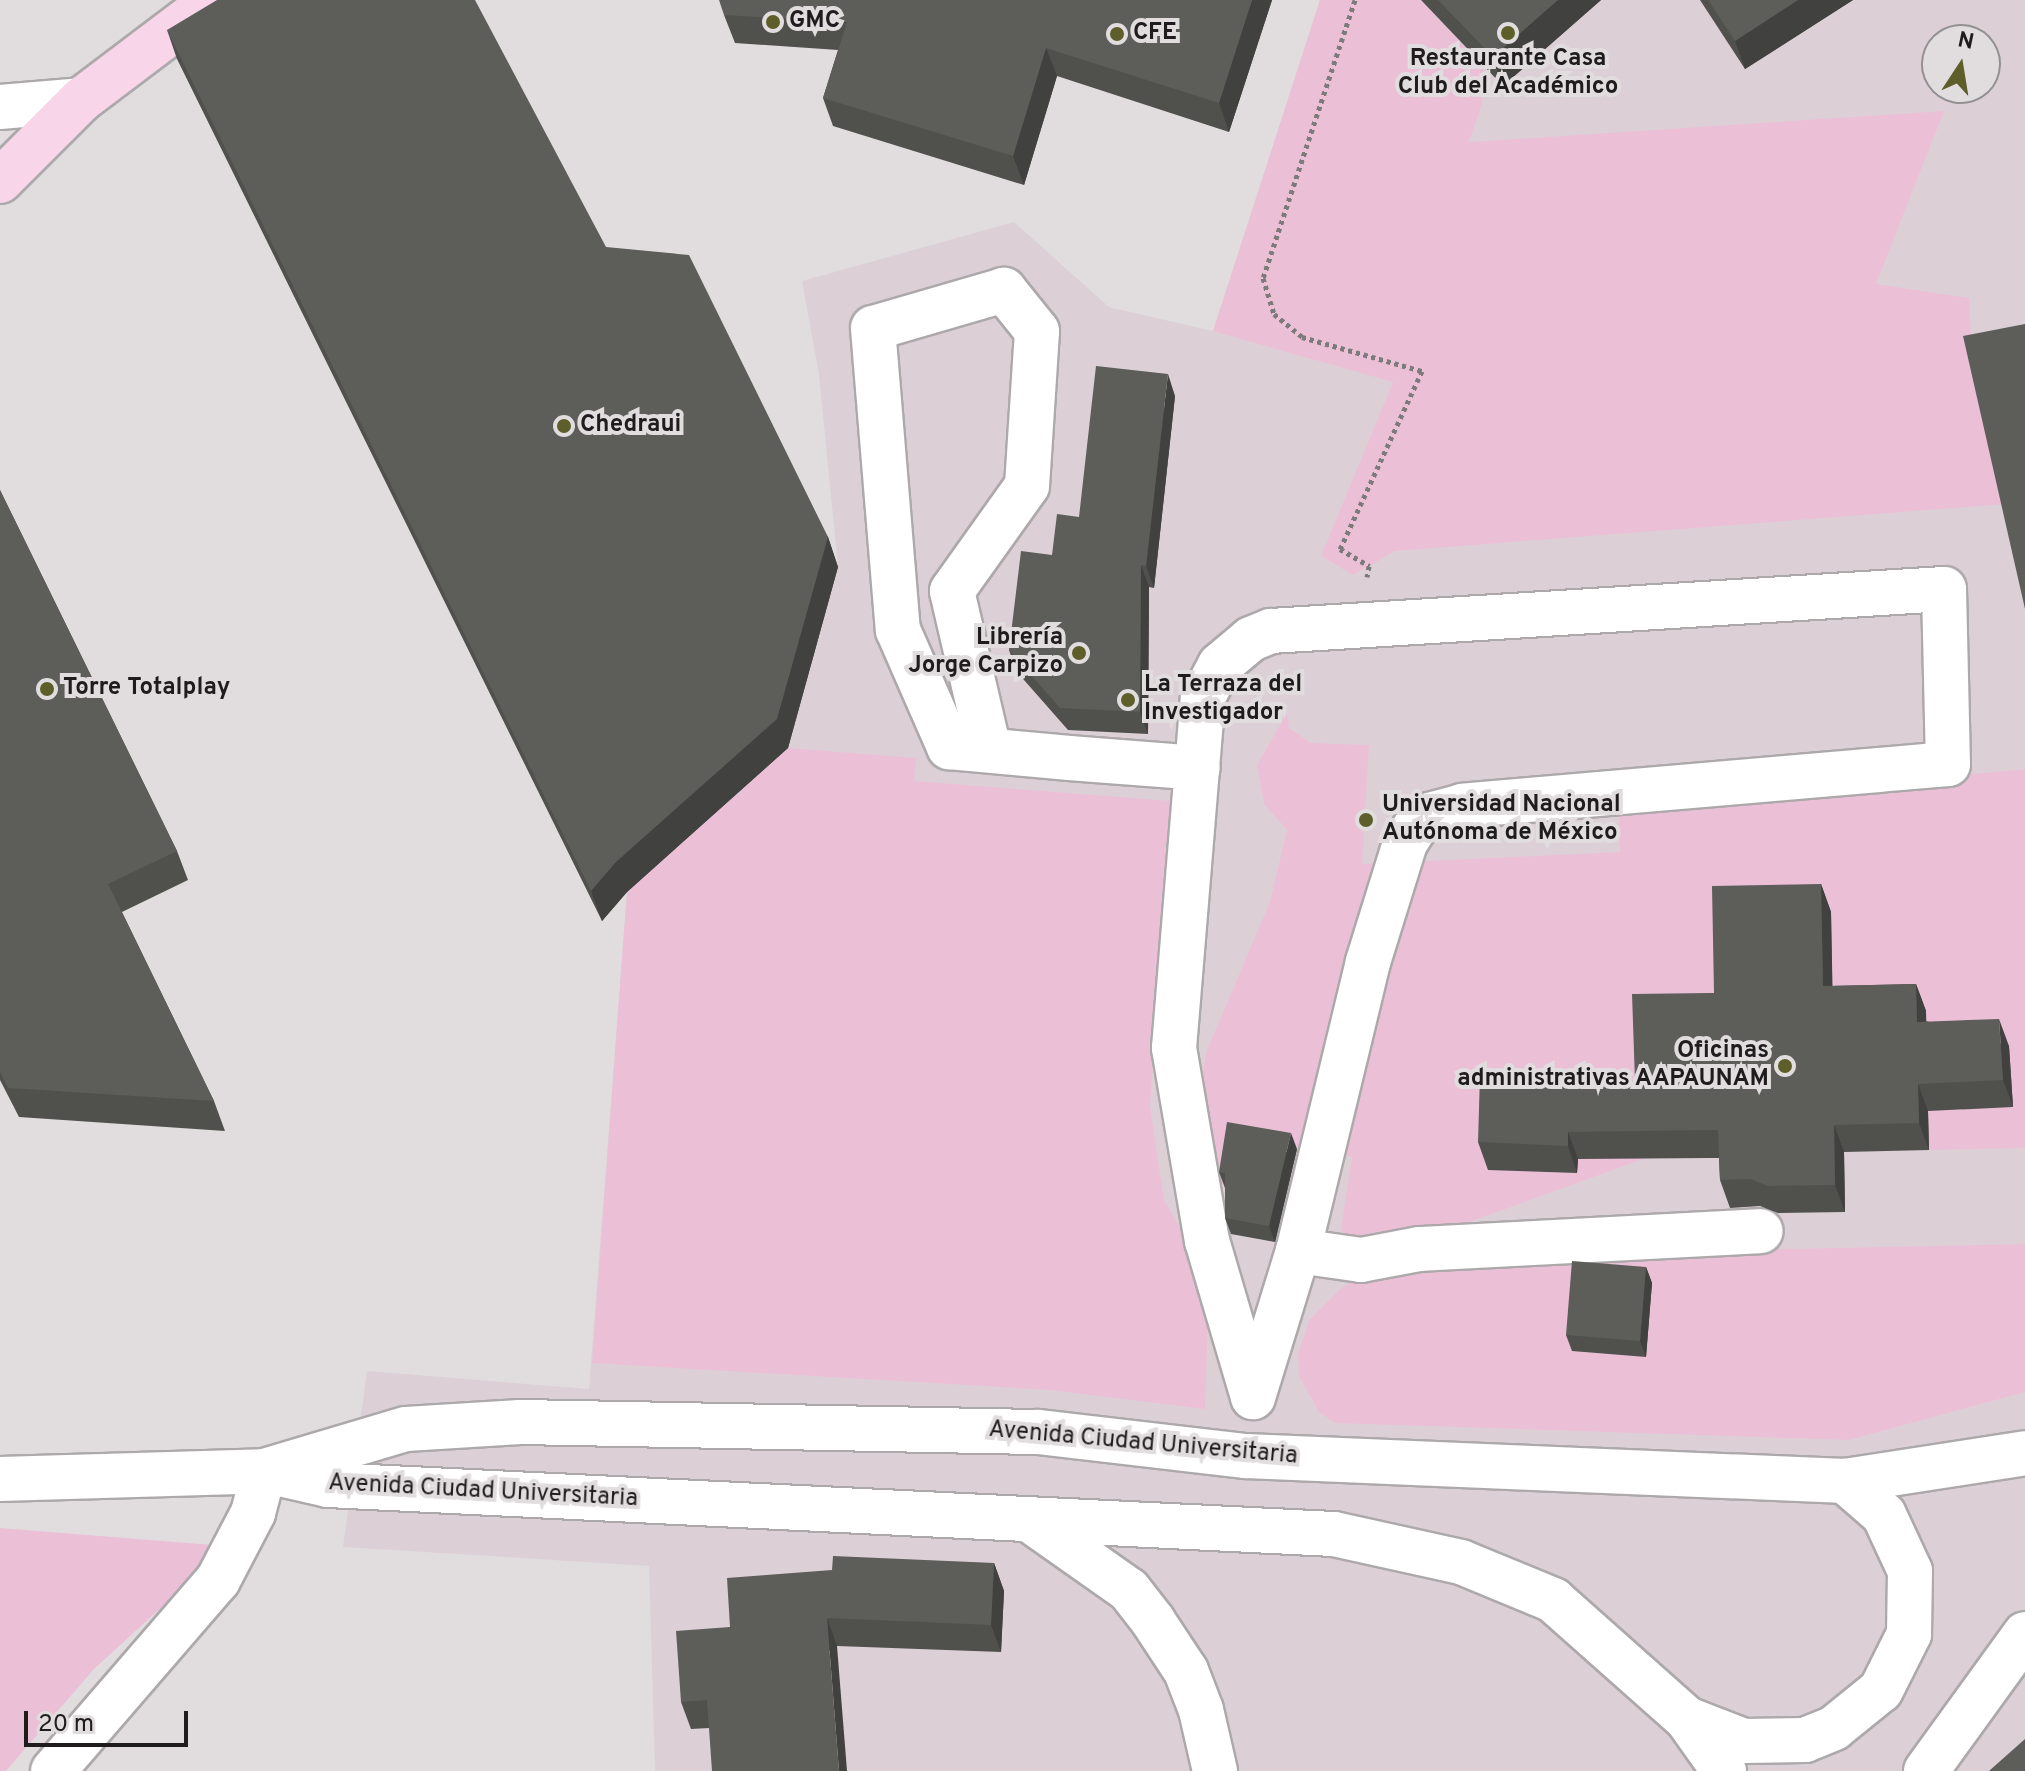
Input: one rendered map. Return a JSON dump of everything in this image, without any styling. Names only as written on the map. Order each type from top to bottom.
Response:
[{"type":"main road","points":[[0,181],[81,100],[213,0]]},
{"type":"street","points":[[0,107],[81,100]]},
{"type":"street","points":[[989,750],[952,591],[1027,486],[1037,331],[1004,290],[873,328],[898,630],[949,747],[1198,768]]},
{"type":"street","points":[[1246,1456],[1253,1397],[1298,1251],[1384,908],[1405,843],[1430,815],[1463,806],[1948,764],[1944,589],[1357,629],[1271,631],[1233,651],[1209,680],[1203,697],[1174,1048],[1207,1241],[1253,1397]]},
{"type":"street","points":[[1298,1251],[1361,1260],[1420,1249],[1761,1231]]},
{"type":"street","name":"Avenida Ciudad Universitaria","points":[[264,1471],[406,1429],[520,1422],[1038,1432],[1246,1456],[1845,1481],[2025,1453]]},
{"type":"street","points":[[53,1771],[218,1580],[253,1513],[264,1471]]},
{"type":"street","name":"Avenida Ciudad Universitaria","points":[[0,1479],[264,1471],[328,1485],[1034,1523],[1334,1534],[1461,1562],[1553,1600],[1687,1719],[1724,1771]]},
{"type":"street","points":[[1687,1719],[1744,1741],[1805,1740],[1834,1728],[1881,1690],[1909,1634],[1910,1571],[1884,1515],[1845,1481]]},
{"type":"street","points":[[1034,1523],[1129,1590],[1153,1621],[1186,1671],[1201,1710],[1215,1771]]},
{"type":"street","points":[[1926,1771],[2025,1634]]},
{"type":"path","points":[[1355,0],[1263,278],[1274,314],[1302,337],[1422,371],[1340,549],[1369,566],[1357,629]]},
{"type":"shaded area","name":"Universidad Nacional Autónoma de México","points":[[1320,0],[2025,0],[2025,1771],[655,1771],[649,1566],[343,1547],[367,1371],[589,1389],[627,892],[838,567],[819,375],[802,281],[1014,222],[1109,307],[1213,331]]},
{"type":"shaded area","points":[[1320,0],[1421,0],[1484,66],[1482,104],[1469,142],[1944,111],[1876,284],[1969,298],[1972,359],[2006,504],[1395,551],[1353,575],[1321,556],[1393,382],[1213,331]]},
{"type":"shaded area","points":[[1287,713],[1289,728],[1311,743],[1369,745],[1362,864],[1620,852],[1619,808],[2025,769],[2025,1148],[1929,1150],[1926,1011],[1724,1020],[1646,1158],[1461,1225],[1483,1270],[1647,1252],[2025,1244],[2025,1392],[1849,1440],[1335,1423],[1319,1412],[1299,1376],[1298,1353],[1310,1319],[1340,1289],[1362,1276],[1341,1228],[1352,1157],[1233,1138],[1225,1188],[1213,1170],[1201,1079],[1207,1050],[1270,902],[1287,830],[1264,804],[1257,765]]},
{"type":"shaded area","points":[[788,748],[916,758],[914,781],[1171,801],[1150,1106],[1164,1200],[1185,1237],[1208,1320],[1205,1409],[1050,1390],[592,1363],[627,892]]},
{"type":"shaded area","points":[[0,1528],[213,1545],[209,1564],[94,1669],[6,1771],[0,1771]]},
{"type":"building","name":"Chedraui","points":[[217,0],[475,0],[606,247],[689,255],[828,537],[777,719],[616,862],[591,891],[167,30]]},
{"type":"building","points":[[719,0],[1252,0],[1219,103],[1046,48],[1013,156],[823,98],[847,22],[724,15]]},
{"type":"building","points":[[1438,0],[1558,0],[1493,57]]},
{"type":"building","points":[[1708,0],[1798,0],[1735,41]]},
{"type":"building","points":[[2025,324],[2025,609],[1963,336]]},
{"type":"building","points":[[1096,366],[1168,374],[1146,566],[1141,565],[1140,712],[1060,708],[1009,650],[1021,551],[1052,555],[1057,514],[1079,517]]},
{"type":"building","name":"Torre Totalplay","points":[[0,490],[177,851],[108,884],[214,1101],[8,1088],[0,1072]]},
{"type":"building","name":"Oficinas administrativas AAPAUNAM","points":[[1821,884],[1823,986],[1916,984],[1917,1022],[1999,1019],[2003,1080],[1918,1084],[1919,1123],[1834,1125],[1835,1185],[1768,1186],[1751,1179],[1720,1180],[1718,1130],[1568,1132],[1568,1146],[1478,1142],[1480,1075],[1635,1081],[1632,994],[1714,993],[1712,886]]},
{"type":"building","points":[[1227,1122],[1291,1133],[1269,1226],[1225,1218],[1225,1173],[1219,1172]]},
{"type":"building","points":[[1572,1261],[1646,1267],[1640,1341],[1566,1335]]},
{"type":"building","points":[[833,1556],[994,1563],[991,1625],[827,1618],[839,1771],[712,1771],[707,1700],[681,1702],[676,1631],[730,1627],[727,1578],[832,1570]]},
{"type":"building","points":[[2025,1739],[2025,1771],[1989,1771]]},
{"type":"place","name":"GMC","points":[[773,22]]},
{"type":"place","name":"Restaurante Casa Club del Académico","points":[[1508,33]]},
{"type":"place","name":"CFE","points":[[1117,34]]},
{"type":"place","name":"Chedraui","points":[[564,426]]},
{"type":"place","name":"Librería Jorge Carpizo","points":[[1079,653]]},
{"type":"place","name":"Torre Totalplay","points":[[47,689]]},
{"type":"place","name":"La Terraza del Investigador","points":[[1128,700]]},
{"type":"place","name":"Universidad Nacional Autónoma de México","points":[[1366,820]]},
{"type":"place","name":"Oficinas administrativas AAPAUNAM","points":[[1785,1066]]}]
